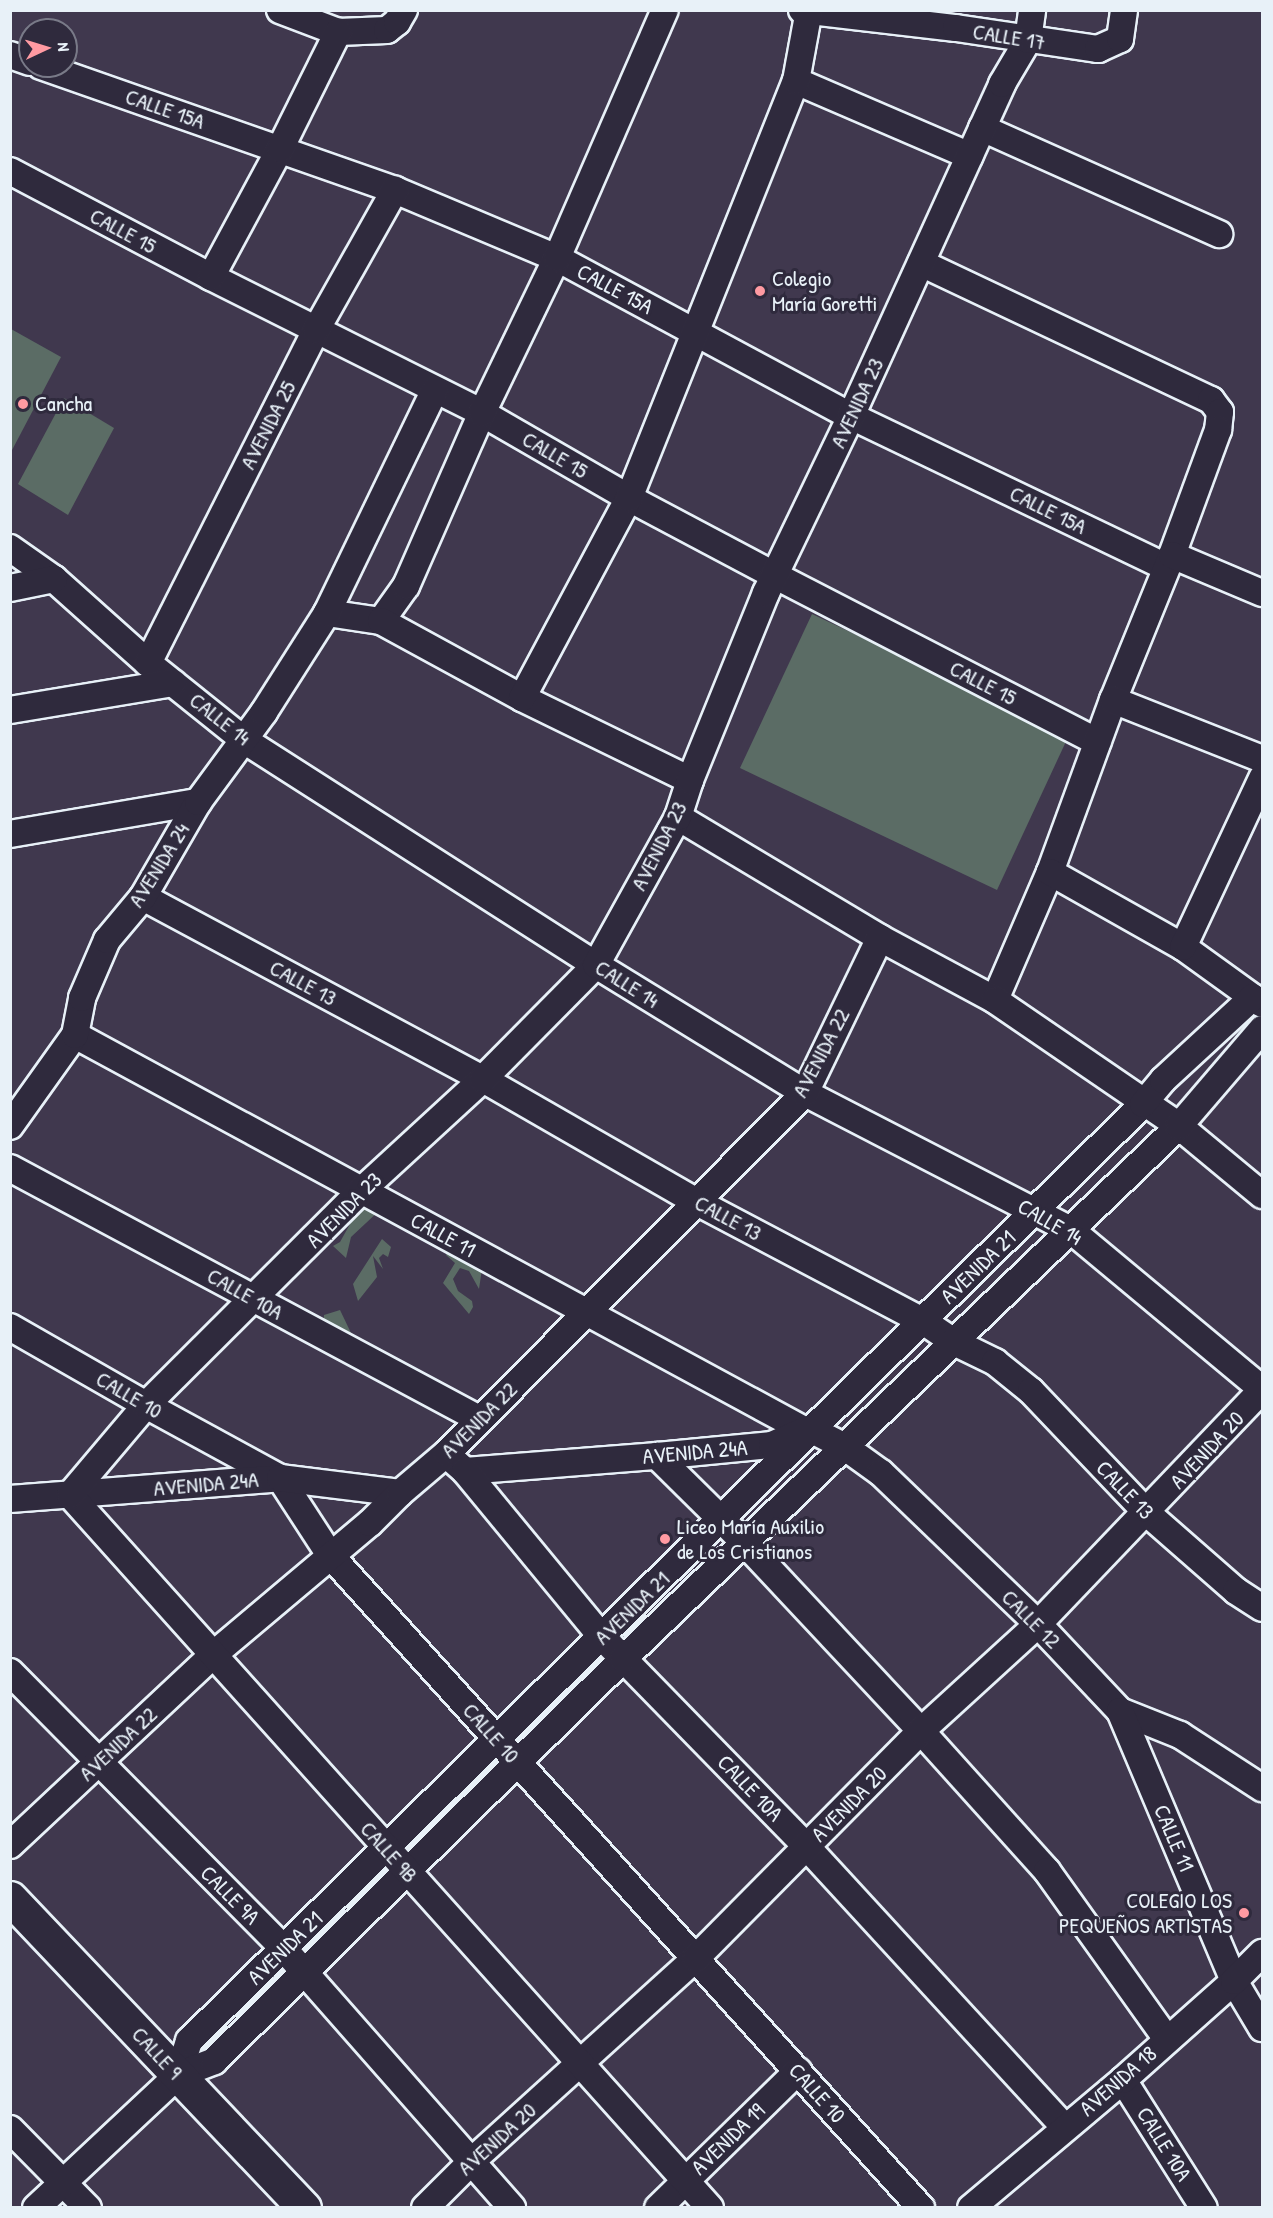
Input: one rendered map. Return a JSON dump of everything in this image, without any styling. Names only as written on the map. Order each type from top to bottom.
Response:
[{"type":"street","points":[[280,10],[338,32],[387,30],[398,22],[404,10]]},
{"type":"street","points":[[381,621],[406,586],[482,413],[557,258],[665,10]]},
{"type":"street","name":"AVENIDA 23","points":[[70,1495],[146,1406],[361,1191],[483,1079],[596,965],[678,817],[690,780],[774,575],[851,416],[1002,84],[1028,40],[1032,10]]},
{"type":"street","name":"CALLE 17","points":[[807,11],[958,19],[1028,40],[1098,49],[1109,46],[1120,39],[1124,10]]},
{"type":"street","points":[[522,698],[629,498],[796,81],[807,11]]},
{"type":"street","points":[[211,278],[280,149],[338,32]]},
{"type":"street","name":"CALLE 15A","points":[[76,78],[395,190],[557,258],[851,416],[1169,561],[1263,593]]},
{"type":"street","points":[[796,81],[970,156]]},
{"type":"street","points":[[982,128],[1219,234]]},
{"type":"street","name":"CALLE 15","points":[[10,171],[211,278],[482,413],[629,498],[1097,742]]},
{"type":"street","name":"AVENIDA 25","points":[[148,663],[316,330],[395,190]]},
{"type":"street","points":[[921,263],[1211,400],[1220,412],[1218,430],[1097,742],[1050,873],[995,1000]]},
{"type":"street","name":"AVENIDA 24","points":[[10,1126],[75,1035],[82,998],[107,940],[143,897],[198,802],[244,740],[327,613],[435,390]]},
{"type":"street","name":"CALLE 14","points":[[10,548],[54,579],[148,663],[244,740],[596,965],[805,1093],[1071,1230],[1263,1389]]},
{"type":"street","points":[[10,588],[54,579]]},
{"type":"street","points":[[327,613],[381,621],[522,698],[690,780]]},
{"type":"street","points":[[10,710],[173,683]]},
{"type":"street","points":[[1113,700],[1263,759]]},
{"type":"street","points":[[1183,947],[1263,778]]},
{"type":"street","points":[[10,834],[198,802]]},
{"type":"street","points":[[678,817],[880,938],[995,1000],[1143,1104],[1179,1126],[1263,1195]]},
{"type":"street","points":[[1050,873],[1183,947],[1258,1001]]},
{"type":"street","name":"CALLE 13","points":[[143,897],[483,1079],[697,1202],[923,1321],[954,1342],[995,1362],[1031,1391],[1147,1513],[1236,1591],[1263,1608]]},
{"type":"street","name":"AVENIDA 22","points":[[10,1845],[213,1655],[370,1523],[400,1493],[447,1453],[805,1093],[880,938]]},
{"type":"street","name":"AVENIDA 21","points":[[178,2075],[189,2041],[721,1520],[808,1430],[1034,1212],[1143,1104],[1163,1080],[1258,1001]]},
{"type":"street","name":"AVENIDA 21","points":[[36,2208],[178,2075],[214,2061],[624,1659],[1179,1126],[1263,1029]]},
{"type":"street","name":"CALLE 11","points":[[75,1035],[808,1430]]},
{"type":"street","name":"CALLE 10A","points":[[10,1168],[480,1419]]},
{"type":"street","name":"CALLE 10","points":[[10,1327],[146,1406],[280,1478],[330,1555],[921,2208]]},
{"type":"street","name":"AVENIDA 20","points":[[425,2208],[472,2162],[696,1958],[921,1731],[1038,1624],[1147,1513],[1263,1389]]},
{"type":"street","name":"CALLE 12","points":[[808,1430],[845,1447],[881,1473],[1038,1624],[1120,1711],[1180,1735],[1263,1788]]},
{"type":"street","name":"AVENIDA 24A","points":[[465,1472],[772,1445],[808,1430]]},
{"type":"street","points":[[447,1453],[465,1472]]},
{"type":"street","points":[[657,1456],[745,1543],[921,1731],[1047,1871],[1167,2039]]},
{"type":"street","name":"CALLE 10A","points":[[465,1472],[602,1637],[806,1846],[1065,2127]]},
{"type":"street","name":"AVENIDA 24A","points":[[10,1499],[280,1478],[400,1493]]},
{"type":"street","name":"CALLE 9B","points":[[70,1495],[710,2208]]},
{"type":"street","name":"CALLE 9A","points":[[10,1672],[284,1949],[512,2208]]},
{"type":"street","name":"CALLE 11","points":[[1120,1711],[1234,1981],[1263,2028]]},
{"type":"street","name":"CALLE 9","points":[[10,1898],[304,2208]]},
{"type":"street","name":"AVENIDA 18","points":[[971,2208],[1123,2080],[1263,1953]]},
{"type":"street","name":"AVENIDA 19","points":[[658,2208],[798,2071]]},
{"type":"street","name":"CALLE 10A","points":[[1123,2080],[1204,2208]]},
{"type":"street","points":[[10,2129],[88,2208]]},
{"type":"green space","name":"Cancha","points":[[11,329],[61,357],[11,452]]},
{"type":"green space","points":[[64,398],[114,428],[68,515],[18,484]]},
{"type":"green space","points":[[812,614],[1069,735],[997,890],[740,768]]},
{"type":"green space","points":[[364,1199],[381,1209],[351,1237],[346,1258],[333,1246],[340,1242]]},
{"type":"green space","points":[[382,1239],[391,1247],[388,1257],[383,1254],[379,1258],[383,1269],[373,1256],[377,1277],[358,1301],[353,1284]]},
{"type":"green space","points":[[449,1249],[482,1269],[479,1289],[469,1271],[460,1268],[453,1279],[458,1291],[472,1301],[473,1307],[469,1314],[443,1283],[455,1263],[446,1255]]},
{"type":"green space","points":[[340,1310],[351,1333],[341,1342],[323,1330],[324,1315]]},
{"type":"place","name":"Colegio María Goretti","points":[[760,291]]},
{"type":"place","name":"Cancha","points":[[23,404]]},
{"type":"place","name":"Liceo María Auxilio de Los Cristianos","points":[[665,1539]]},
{"type":"place","name":"COLEGIO LOS PEQUEÑOS ARTISTAS","points":[[1244,1913]]}]
